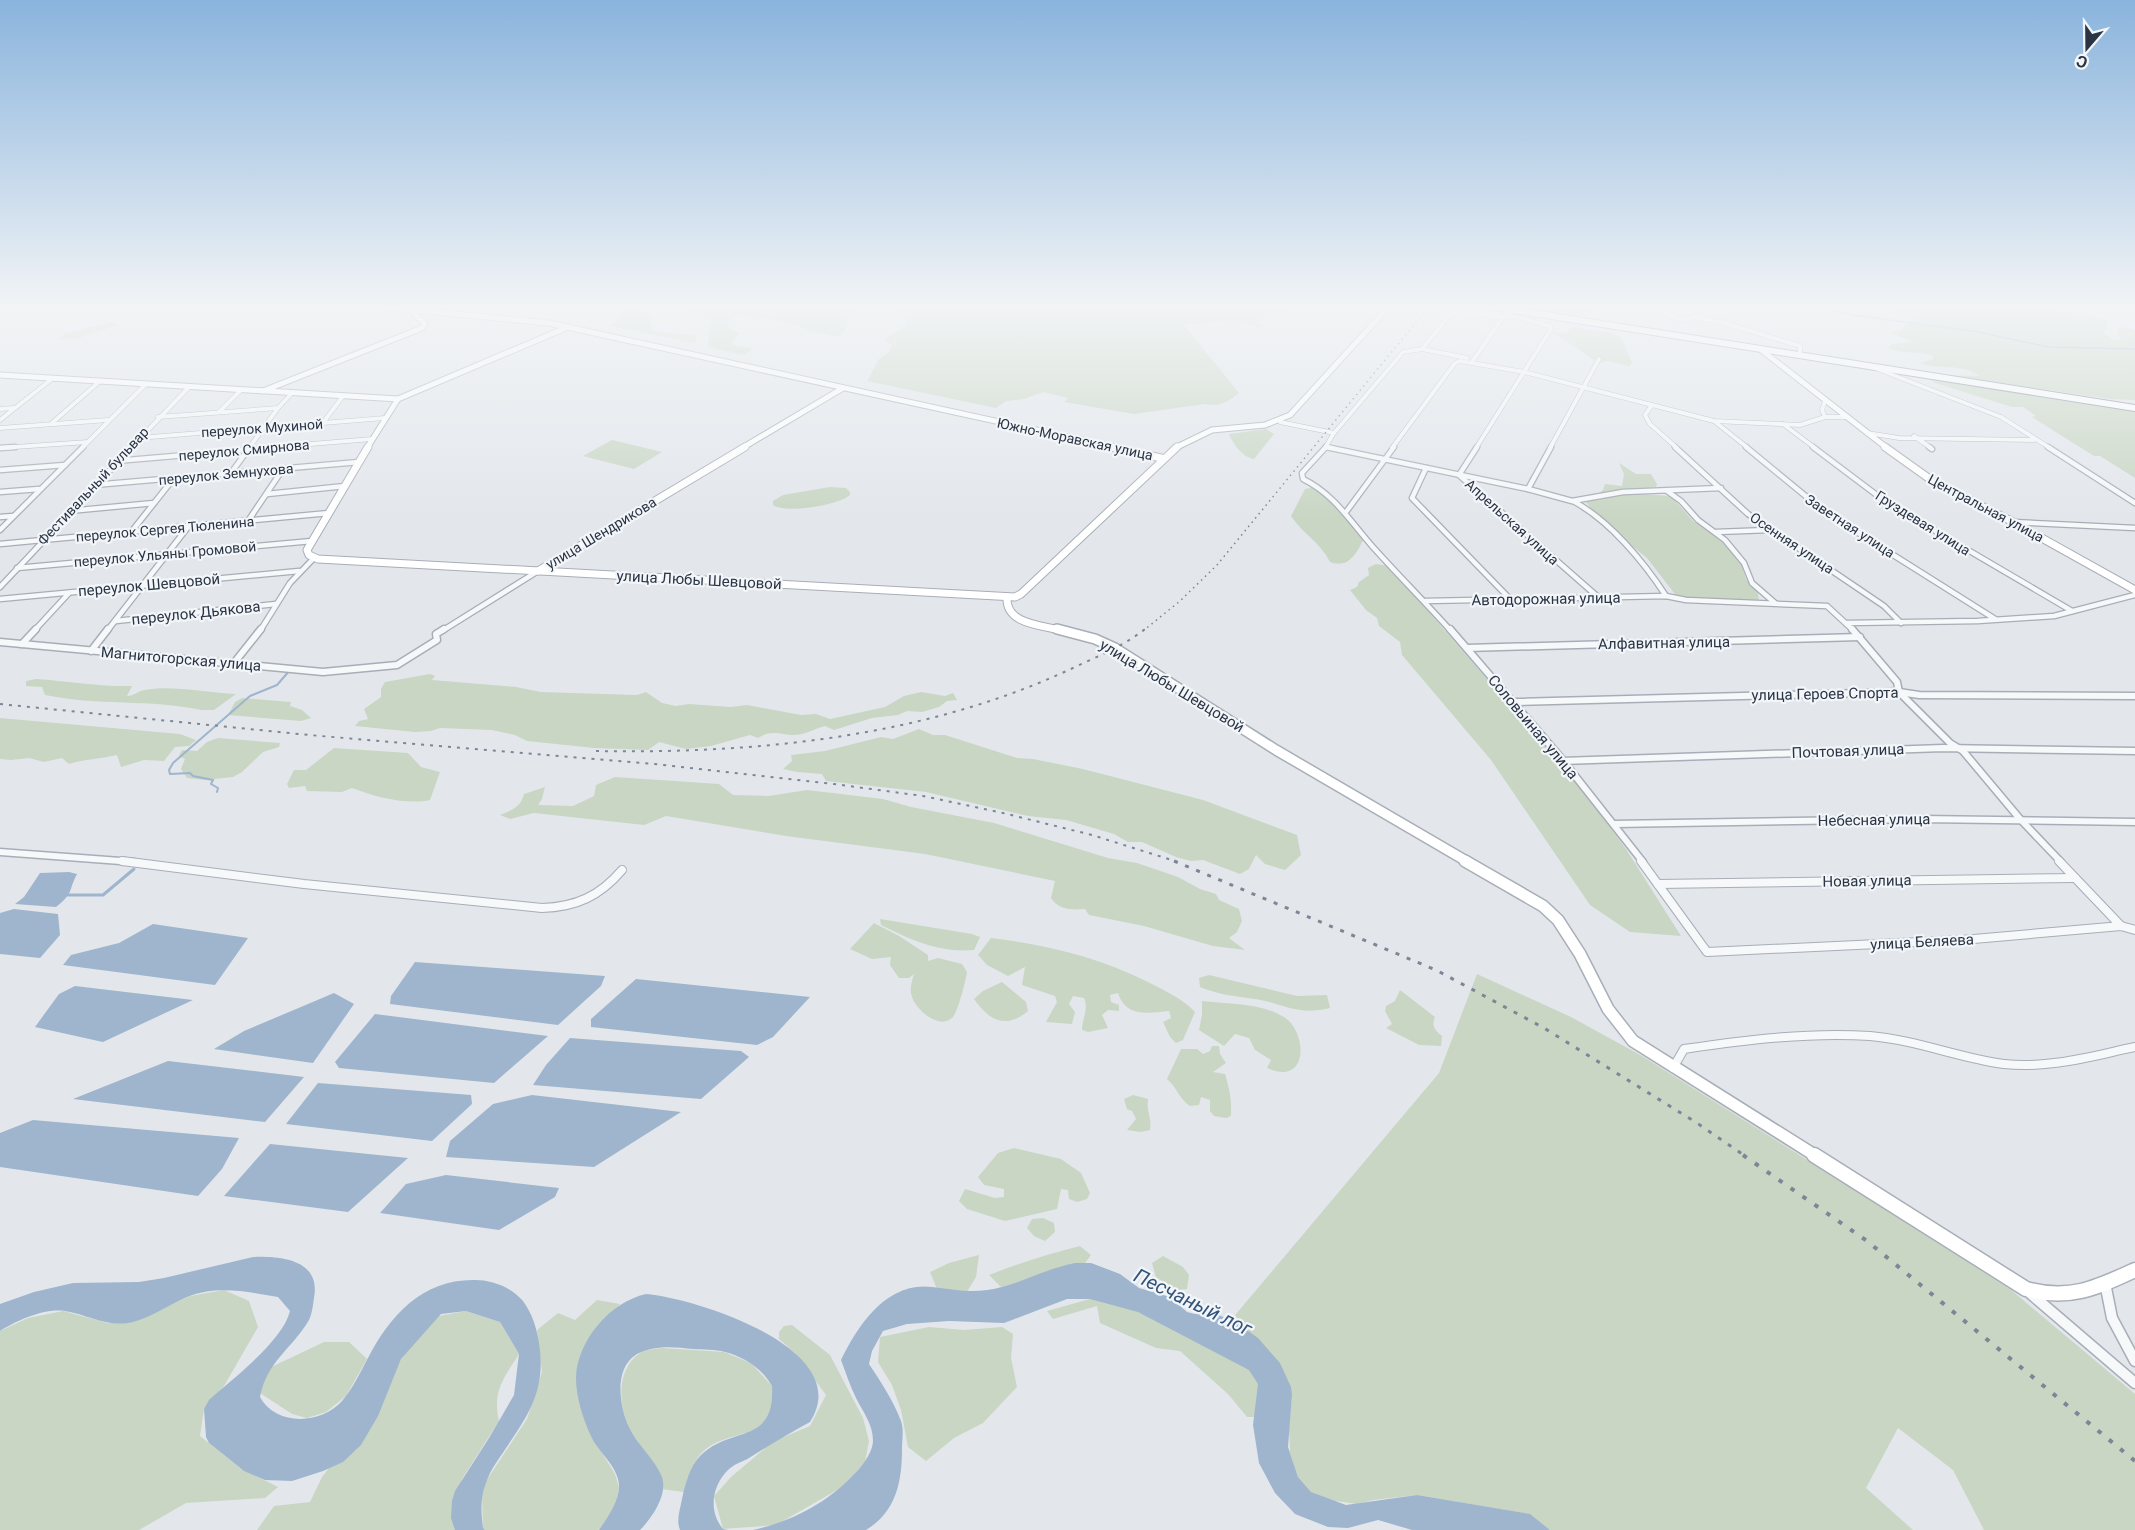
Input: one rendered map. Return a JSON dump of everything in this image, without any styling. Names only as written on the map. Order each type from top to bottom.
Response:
[{"type":"highway","points":[[1929,375],[2135,407]]},
{"type":"street","points":[[262,391],[302,375]]},
{"type":"street","points":[[2,376],[398,399],[454,375]]},
{"type":"street","name":"Южно-Моравская улица","points":[[786,375],[1161,458]]},
{"type":"street","points":[[1280,422],[1327,375]]},
{"type":"street","name":"Соловьиная улица","points":[[1384,375],[1334,433],[1326,447],[1301,476],[1324,489],[1346,512],[1373,547],[1425,601],[1514,702],[1614,824],[1707,952]]},
{"type":"street","points":[[1346,512],[1446,375]]},
{"type":"street","name":"Апрельская улица","points":[[1522,375],[1459,475],[1598,597]]},
{"type":"street","points":[[1537,375],[1714,421],[1809,424],[1825,417],[1845,417]]},
{"type":"street","points":[[1528,489],[1590,375]]},
{"type":"street","name":"Центральная улица","points":[[1793,375],[1845,417],[1934,482],[2013,522],[2135,590]]},
{"type":"street","points":[[1894,375],[2001,417],[2135,504]]},
{"type":"street","points":[[0,420],[53,378]]},
{"type":"street","points":[[52,424],[100,381]]},
{"type":"street","points":[[0,530],[146,384]]},
{"type":"street","name":"Фестивальный бульвар","points":[[0,586],[116,461],[189,387]]},
{"type":"street","name":"улица Шендрикова","points":[[362,669],[401,663],[437,640],[436,634],[843,388]]},
{"type":"street","points":[[219,412],[241,390]]},
{"type":"street","points":[[231,473],[278,408],[292,393]]},
{"type":"street","points":[[322,424],[343,396]]},
{"type":"street","points":[[234,663],[311,556],[307,550],[398,399]]},
{"type":"street","points":[[1825,401],[1822,410],[1825,417]]},
{"type":"street","name":"Осенняя улица","points":[[1652,405],[1645,415],[1650,424],[1720,488],[1770,530],[1884,606],[1901,623]]},
{"type":"street","points":[[0,409],[15,408]]},
{"type":"street","points":[[158,417],[278,408]]},
{"type":"street","name":"переулок Мухиной","points":[[138,438],[385,418]]},
{"type":"street","points":[[0,428],[109,420]]},
{"type":"street","name":"Заветная улица","points":[[1714,421],[1825,512],[1995,618]]},
{"type":"street","points":[[1007,598],[1021,594],[1175,447],[1217,429],[1280,422],[1334,433]]},
{"type":"street","name":"Груздевая улица","points":[[1783,423],[1886,502],[2072,611]]},
{"type":"street","points":[[1865,432],[1899,438],[1914,436],[2034,440]]},
{"type":"street","points":[[1914,436],[1932,449]]},
{"type":"street","name":"переулок Смирнова","points":[[116,461],[372,439]]},
{"type":"street","points":[[0,448],[88,442]]},
{"type":"street","points":[[1326,447],[1528,489],[1572,501],[1588,509],[1630,548],[1646,565],[1666,596]]},
{"type":"street","name":"переулок Земнухова","points":[[94,485],[359,462]]},
{"type":"street","points":[[0,470],[65,465]]},
{"type":"street","points":[[1426,468],[1412,498],[1511,600]]},
{"type":"street","points":[[248,521],[283,469]]},
{"type":"street","points":[[132,531],[174,478]]},
{"type":"street","points":[[267,494],[345,486]]},
{"type":"street","points":[[1572,501],[1623,492],[1720,488]]},
{"type":"street","points":[[0,492],[39,489]]},
{"type":"street","points":[[1665,490],[1682,501],[1698,520],[1725,540],[1744,563],[1752,583],[1775,603]]},
{"type":"street","points":[[69,511],[154,503]]},
{"type":"street","name":"переулок Сергея Тюленина","points":[[0,544],[329,513]]},
{"type":"street","points":[[0,517],[12,516]]},
{"type":"street","points":[[2013,522],[2135,528]]},
{"type":"street","points":[[91,651],[188,527]]},
{"type":"street","points":[[1716,532],[1770,530]]},
{"type":"street","name":"переулок Ульяны Громовой","points":[[17,568],[312,541]]},
{"type":"street","name":"улица Любы Шевцовой","points":[[311,556],[1007,598],[1006,607],[1018,619],[1095,639],[1115,648],[1276,750],[1543,906],[1569,934],[1615,1022],[1623,1032],[1673,1068]]},
{"type":"street","name":"переулок Шевцовой","points":[[0,599],[299,571]]},
{"type":"street","points":[[22,644],[69,592]]},
{"type":"street","points":[[1847,623],[2043,618],[2063,616],[2072,611],[2135,595]]},
{"type":"street","name":"Автодорожная улица","points":[[1425,601],[1666,596],[1686,600],[1827,606],[1847,623],[1886,666],[1897,682],[1899,692],[1986,777],[2020,819],[2121,926]]},
{"type":"street","name":"переулок Дьякова","points":[[116,621],[276,604]]},
{"type":"street","name":"Алфавитная улица","points":[[1467,648],[1860,637]]},
{"type":"street","name":"Магнитогорская улица","points":[[0,642],[323,672],[362,669]]},
{"type":"street","name":"улица Героев Спорта","points":[[1514,702],[1899,692],[1919,695],[2135,696]]},
{"type":"street","name":"Почтовая улица","points":[[1562,761],[1957,748],[2135,751]]},
{"type":"street","name":"Небесная улица","points":[[1614,824],[2020,819],[2135,822]]},
{"type":"street","points":[[0,852],[117,860],[304,884],[542,908],[569,907],[589,899],[614,881],[622,870]]},
{"type":"street","name":"Новая улица","points":[[1658,884],[2075,878]]},
{"type":"street","name":"улица Беляева","points":[[1707,952],[1962,940],[2040,935],[2121,926],[2135,930]]},
{"type":"street","points":[[2135,1047],[2058,1062],[2020,1066],[1899,1040],[1829,1035],[1763,1037],[1684,1049],[1673,1068],[2026,1289],[2135,1383]]},
{"type":"street","points":[[2026,1289],[2038,1294],[2073,1295],[2135,1270]]},
{"type":"street","points":[[2105,1283],[2112,1318],[2135,1361]]},
{"type":"green space","points":[[870,375],[1225,375],[1239,393],[1219,404],[1134,414],[1064,402],[1068,398],[1043,392],[1024,399],[1006,401],[996,408],[867,381]]},
{"type":"green space","points":[[1949,375],[2135,375],[2135,400],[2110,399]]},
{"type":"green space","points":[[1929,378],[2135,411],[2135,478],[2100,456],[2094,456],[2032,417],[2036,416],[2023,407],[2012,407],[1935,383]]},
{"type":"green space","points":[[1266,429],[1274,434],[1254,459],[1238,450],[1229,434]]},
{"type":"green space","points":[[612,440],[662,452],[634,469],[583,456]]},
{"type":"green space","points":[[1619,463],[1636,474],[1651,474],[1657,484],[1656,487],[1598,494],[1603,490],[1605,484],[1622,486],[1624,474]]},
{"type":"green space","points":[[830,487],[846,488],[850,495],[835,502],[812,507],[789,509],[773,505],[773,501],[783,495]]},
{"type":"green space","points":[[1314,487],[1323,490],[1364,538],[1355,554],[1347,561],[1337,564],[1330,562],[1322,549],[1291,516],[1305,489]]},
{"type":"green space","points":[[1624,493],[1671,496],[1694,522],[1709,530],[1728,548],[1741,564],[1746,579],[1758,593],[1759,600],[1678,598],[1647,558],[1602,522],[1585,501]]},
{"type":"green space","points":[[1376,564],[1389,566],[1583,790],[1626,849],[1681,936],[1630,932],[1590,905],[1491,760],[1402,655],[1400,642],[1379,626],[1377,618],[1366,610],[1350,590],[1357,587],[1359,582],[1369,575],[1368,568]]},
{"type":"green space","points":[[430,674],[435,676],[432,680],[516,687],[541,692],[637,695],[646,692],[662,703],[676,706],[689,704],[731,707],[747,705],[801,715],[816,714],[830,719],[885,707],[904,696],[921,692],[945,696],[953,693],[957,700],[947,701],[939,707],[922,712],[907,711],[898,715],[872,718],[834,730],[825,726],[796,735],[769,733],[758,738],[750,735],[711,746],[686,749],[659,742],[648,750],[594,748],[527,741],[515,735],[492,730],[440,728],[415,732],[355,726],[359,721],[368,719],[364,709],[381,697],[381,689],[385,682]]},
{"type":"green space","points":[[36,679],[132,686],[127,696],[140,691],[166,688],[236,694],[214,710],[202,710],[45,695],[42,687],[26,686],[26,681]]},
{"type":"green space","points":[[242,698],[291,702],[290,706],[302,710],[311,718],[301,721],[228,715],[235,702]]},
{"type":"green space","points":[[0,718],[180,734],[196,740],[189,746],[175,747],[164,761],[144,760],[121,767],[117,755],[69,764],[62,758],[44,762],[29,758],[0,759]]},
{"type":"green space","points":[[919,729],[1017,758],[1083,769],[1203,800],[1297,835],[1301,855],[1285,870],[1265,864],[1256,855],[1249,869],[1240,874],[1203,860],[1191,861],[1176,857],[1142,842],[1128,842],[1114,834],[1066,820],[1028,816],[926,792],[826,781],[822,774],[783,769],[792,761],[791,755],[825,751],[881,737],[893,739]]},
{"type":"green space","points":[[218,738],[280,743],[279,747],[263,752],[242,772],[233,777],[205,780],[187,778],[181,769],[185,759],[179,756],[182,750],[197,751],[207,742]]},
{"type":"green space","points":[[334,748],[408,753],[421,767],[440,772],[430,800],[411,802],[391,799],[352,788],[342,792],[307,791],[305,786],[289,788],[287,784],[294,770],[306,770]]},
{"type":"green space","points":[[615,777],[719,784],[733,795],[769,796],[807,790],[883,799],[911,807],[994,823],[1108,858],[1137,863],[1178,877],[1200,889],[1216,894],[1219,900],[1239,909],[1242,921],[1237,932],[1229,938],[1245,950],[1213,946],[1144,926],[1089,915],[1085,909],[1066,908],[1058,905],[1051,898],[1055,881],[925,854],[786,836],[666,816],[644,825],[534,813],[510,819],[500,815],[518,805],[524,794],[545,787],[538,805],[573,806],[594,796],[596,785]]},
{"type":"green space","points":[[880,919],[980,937],[974,950],[937,947],[914,940],[881,925]]},
{"type":"green space","points":[[874,923],[928,955],[928,961],[938,958],[962,964],[967,972],[955,1014],[948,1021],[935,1020],[918,1008],[911,994],[914,974],[909,978],[899,978],[890,965],[891,957],[872,959],[850,949]]},
{"type":"green space","points":[[991,938],[1052,948],[1091,959],[1129,973],[1167,992],[1195,1012],[1183,1040],[1176,1043],[1170,1037],[1163,1022],[1171,1018],[1169,1011],[1146,1013],[1132,1010],[1122,1001],[1118,993],[1110,995],[1111,1002],[1119,1005],[1119,1011],[1108,1010],[1102,1015],[1108,1028],[1088,1032],[1082,1030],[1086,1010],[1084,998],[1073,996],[1069,1004],[1075,1012],[1072,1024],[1046,1022],[1057,1002],[1055,996],[1022,985],[1025,967],[1008,976],[987,965],[978,955]]},
{"type":"green space","points":[[1477,974],[1571,1017],[1642,1056],[2010,1289],[2135,1394],[2135,1530],[1984,1530],[1953,1470],[1898,1428],[1866,1488],[1913,1530],[1550,1530],[1529,1514],[1417,1495],[1357,1504],[1329,1500],[1311,1492],[1298,1477],[1290,1453],[1289,1429],[1292,1395],[1231,1320],[1439,1073]]},
{"type":"green space","points":[[1209,975],[1297,996],[1327,995],[1330,1008],[1300,1010],[1265,1001],[1220,994],[1200,987],[1199,978]]},
{"type":"green space","points":[[1002,982],[1026,1002],[1028,1011],[1020,1017],[1005,1021],[998,1020],[986,1012],[974,999],[983,991]]},
{"type":"green space","points":[[1400,990],[1435,1017],[1434,1025],[1442,1036],[1441,1046],[1419,1045],[1386,1028],[1392,1024],[1385,1011],[1386,1006],[1395,1001]]},
{"type":"green space","points":[[1202,1001],[1255,1007],[1284,1017],[1292,1024],[1300,1044],[1297,1064],[1291,1070],[1281,1072],[1267,1068],[1271,1060],[1255,1050],[1249,1038],[1235,1034],[1224,1046],[1199,1030]]},
{"type":"green space","points":[[1212,1046],[1219,1046],[1220,1054],[1226,1063],[1213,1072],[1225,1074],[1231,1110],[1231,1116],[1226,1118],[1214,1116],[1210,1111],[1210,1100],[1201,1097],[1199,1105],[1190,1106],[1167,1079],[1181,1049],[1197,1049],[1203,1054],[1210,1051]]},
{"type":"green space","points":[[1133,1095],[1148,1099],[1150,1130],[1141,1132],[1127,1130],[1136,1119],[1132,1111],[1127,1109],[1124,1099]]},
{"type":"green space","points":[[1014,1148],[1061,1159],[1081,1173],[1090,1193],[1087,1199],[1077,1202],[1069,1199],[1068,1190],[1061,1189],[1057,1209],[1005,1221],[967,1209],[959,1201],[965,1189],[995,1198],[1004,1197],[1004,1189],[984,1185],[978,1177],[998,1153]]},
{"type":"green space","points":[[1043,1218],[1054,1223],[1055,1232],[1045,1241],[1034,1236],[1027,1228],[1032,1219]]},
{"type":"green space","points":[[1080,1246],[1091,1255],[1080,1270],[1001,1287],[989,1275],[1034,1259]]},
{"type":"green space","points":[[979,1255],[976,1277],[965,1295],[937,1289],[930,1272],[949,1263]]},
{"type":"green space","points":[[1163,1256],[1183,1267],[1189,1275],[1187,1289],[1176,1290],[1156,1277],[1152,1263]]},
{"type":"green space","points":[[224,1290],[249,1301],[258,1327],[224,1386],[204,1409],[200,1436],[240,1468],[278,1487],[265,1498],[186,1503],[139,1530],[0,1530],[0,1331],[28,1318],[63,1311],[108,1323],[133,1322],[190,1296]]},
{"type":"green space","points":[[1097,1297],[1160,1311],[1265,1379],[1259,1412],[1254,1417],[1247,1417],[1228,1394],[1180,1351],[1156,1348],[1100,1323],[1097,1306],[1053,1319],[1047,1311]]},
{"type":"green space","points":[[597,1300],[620,1304],[586,1344],[601,1451],[615,1474],[619,1487],[615,1511],[599,1530],[485,1530],[483,1528],[482,1495],[486,1481],[527,1419],[542,1372],[537,1330],[558,1313],[575,1320]]},
{"type":"green space","points":[[466,1311],[500,1322],[519,1354],[504,1378],[498,1393],[499,1421],[462,1479],[456,1530],[257,1530],[274,1506],[310,1502],[329,1468],[356,1450],[401,1359],[417,1339],[439,1316]]},
{"type":"green space","points":[[792,1325],[830,1355],[863,1418],[869,1441],[865,1462],[844,1486],[776,1525],[723,1529],[714,1496],[731,1477],[774,1441],[810,1426],[826,1395],[795,1353],[779,1339],[779,1332],[784,1326]]},
{"type":"green space","points":[[929,1327],[964,1330],[1002,1327],[1013,1334],[1011,1358],[1017,1387],[983,1423],[954,1438],[926,1461],[908,1447],[901,1410],[892,1385],[878,1362],[880,1337]]},
{"type":"green space","points":[[324,1342],[349,1342],[367,1359],[346,1396],[326,1412],[307,1418],[292,1414],[260,1393],[267,1369]]},
{"type":"green space","points":[[662,1348],[724,1352],[751,1363],[772,1386],[771,1406],[765,1419],[757,1428],[709,1447],[698,1457],[684,1492],[661,1489],[656,1472],[630,1429],[623,1410],[623,1378],[632,1360],[642,1352]]},
{"type":"water","points":[[40,873],[77,874],[68,895],[56,907],[15,904],[24,897]]},
{"type":"water","points":[[14,909],[58,914],[60,935],[40,958],[0,954],[0,913]]},
{"type":"water","points":[[153,924],[248,938],[215,985],[63,965],[71,955],[119,943]]},
{"type":"water","points":[[415,962],[605,976],[601,986],[558,1025],[390,1004],[391,996]]},
{"type":"water","points":[[636,979],[810,997],[773,1037],[757,1045],[591,1027],[591,1019]]},
{"type":"water","points":[[75,986],[193,1000],[103,1042],[35,1027],[59,994]]},
{"type":"water","points":[[334,993],[354,1004],[313,1063],[214,1049],[244,1031]]},
{"type":"water","points":[[375,1014],[548,1036],[494,1083],[339,1068],[335,1062]]},
{"type":"water","points":[[570,1038],[741,1051],[749,1057],[701,1099],[533,1085],[546,1065]]},
{"type":"water","points":[[168,1061],[304,1077],[265,1122],[73,1099]]},
{"type":"water","points":[[318,1083],[471,1095],[472,1104],[432,1141],[286,1124]]},
{"type":"water","points":[[532,1095],[681,1112],[594,1167],[446,1157],[450,1141],[493,1104]]},
{"type":"water","points":[[33,1120],[239,1138],[222,1169],[198,1196],[0,1167],[0,1133]]},
{"type":"water","points":[[270,1144],[408,1158],[348,1212],[224,1196]]},
{"type":"water","points":[[446,1175],[559,1188],[555,1197],[499,1230],[380,1213],[406,1184]]},
{"type":"water","points":[[253,1257],[276,1258],[297,1263],[312,1275],[315,1285],[309,1320],[274,1364],[263,1385],[260,1397],[267,1407],[288,1418],[311,1418],[333,1409],[342,1401],[387,1328],[410,1302],[424,1293],[456,1281],[481,1280],[507,1288],[523,1301],[538,1338],[541,1359],[538,1386],[523,1423],[488,1478],[482,1505],[485,1530],[455,1530],[451,1518],[452,1501],[455,1491],[514,1395],[519,1354],[500,1322],[466,1311],[441,1314],[401,1359],[378,1416],[361,1445],[343,1462],[292,1481],[265,1480],[244,1471],[209,1443],[206,1437],[204,1409],[209,1400],[267,1347],[285,1323],[290,1311],[278,1297],[233,1291],[210,1291],[187,1297],[133,1322],[107,1322],[65,1311],[49,1311],[31,1316],[0,1331],[0,1304],[34,1292],[73,1283],[139,1282]]},
{"type":"water","points":[[1075,1263],[1091,1263],[1120,1274],[1139,1288],[1170,1297],[1187,1312],[1195,1314],[1203,1308],[1237,1323],[1258,1338],[1280,1363],[1291,1387],[1288,1447],[1298,1477],[1311,1492],[1346,1505],[1417,1495],[1530,1514],[1550,1530],[1412,1530],[1378,1520],[1348,1528],[1328,1527],[1295,1514],[1275,1493],[1259,1463],[1253,1425],[1258,1384],[1249,1370],[1138,1312],[1090,1299],[1067,1299],[1004,1323],[949,1321],[907,1324],[883,1331],[872,1351],[869,1364],[891,1398],[902,1427],[901,1473],[891,1505],[876,1523],[866,1530],[753,1530],[783,1521],[824,1500],[848,1480],[868,1456],[873,1444],[873,1435],[841,1360],[865,1320],[888,1298],[916,1287],[973,1291],[998,1288]]},
{"type":"water","points":[[646,1294],[699,1305],[764,1332],[792,1350],[811,1372],[818,1396],[810,1422],[733,1466],[718,1483],[714,1499],[715,1514],[723,1529],[728,1530],[680,1530],[678,1522],[686,1482],[693,1465],[700,1456],[725,1440],[759,1426],[766,1418],[771,1405],[772,1386],[758,1369],[732,1354],[717,1350],[666,1347],[646,1350],[631,1359],[625,1367],[620,1387],[625,1418],[629,1427],[662,1477],[661,1499],[654,1513],[640,1530],[599,1530],[610,1514],[619,1484],[615,1471],[594,1442],[583,1415],[576,1385],[578,1364],[589,1337],[608,1314],[633,1298]]},
{"type":"waterway","points":[[217,792],[218,788],[211,784],[213,780],[193,776],[190,773],[170,774],[169,770],[173,763],[250,696],[277,685],[290,670]]},
{"type":"waterway","points":[[68,895],[103,895],[134,869]]},
{"type":"railway","points":[[1143,631],[1180,601],[1217,565],[1372,375]]},
{"type":"railway","points":[[596,751],[718,749],[779,744],[840,737],[900,725],[1017,692],[1110,650],[1145,629]]},
{"type":"railway","points":[[0,704],[309,735],[655,764],[834,784],[923,796],[1003,813],[1092,835],[1178,862]]},
{"type":"railway","points":[[1174,861],[1436,970],[1544,1028],[1697,1123],[1745,1156]]},
{"type":"railway","points":[[1743,1155],[1867,1241],[2135,1461]]},
{"type":"water label","name":"Песчаный лог","points":[[1193,1302]]}]
